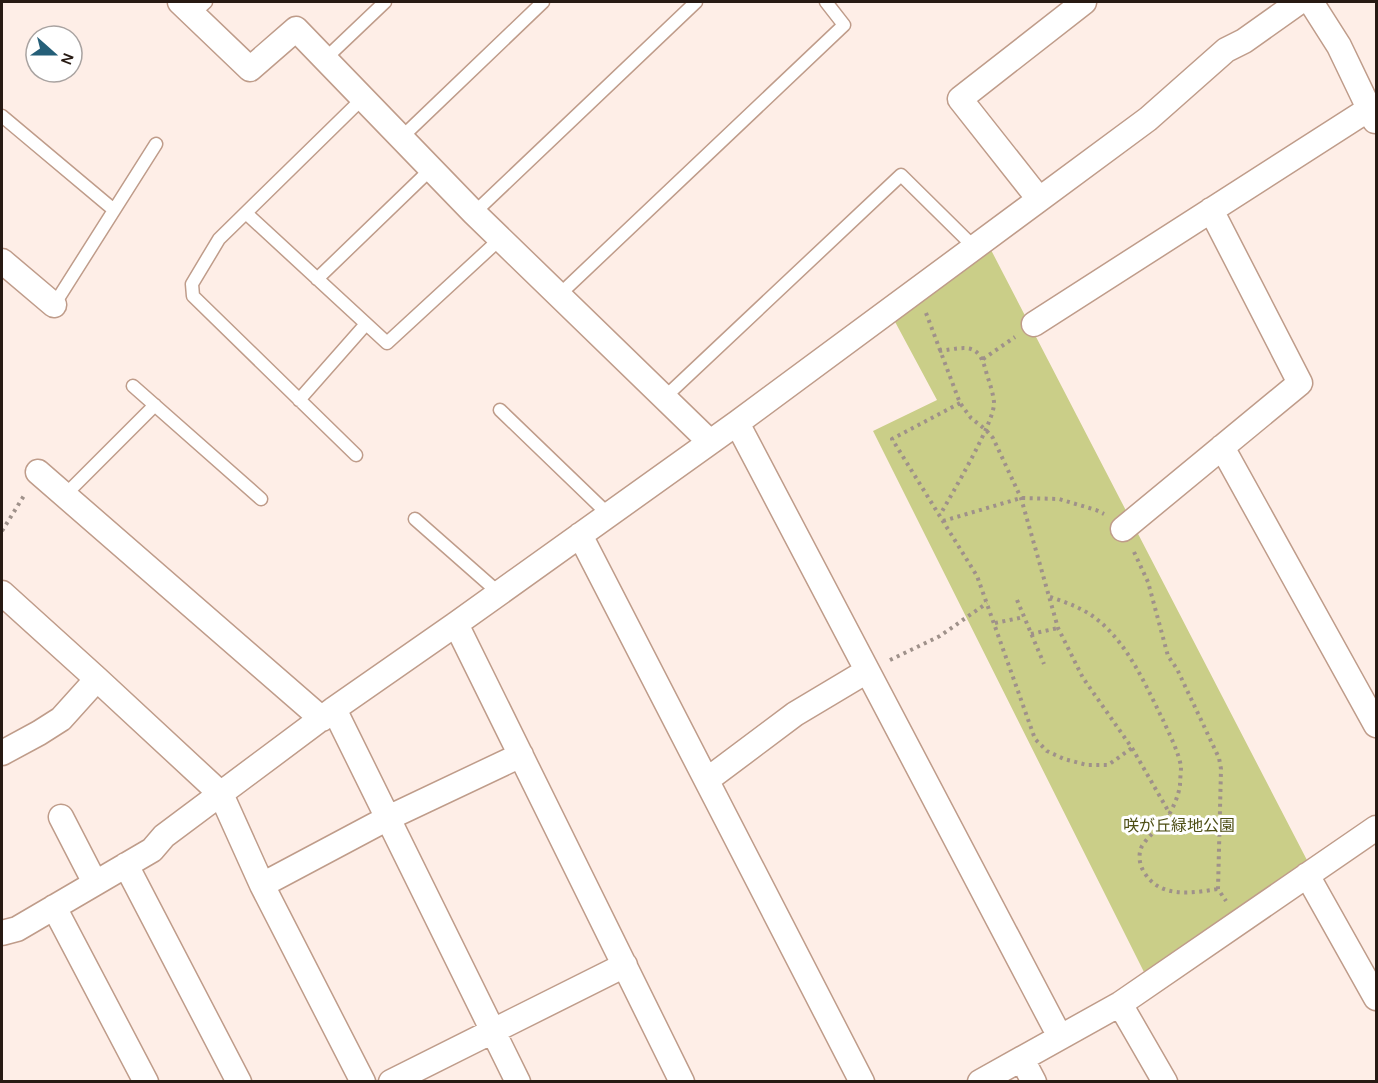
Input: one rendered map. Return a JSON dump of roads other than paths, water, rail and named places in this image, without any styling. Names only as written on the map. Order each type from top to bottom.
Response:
[{"type":"street","points":[[1039,199],[960,99],[1084,2]]},
{"type":"street","points":[[2,933],[17,929],[152,850],[164,836],[328,714],[737,423],[1148,119],[1226,50],[1244,41],[1299,2]]},
{"type":"street","points":[[1034,324],[1210,210],[1374,115],[1339,46],[1311,2]]},
{"type":"street","points":[[193,6],[250,69],[296,29],[500,239],[710,442]]},
{"type":"street","points":[[1123,529],[1300,383],[1210,210]]},
{"type":"street","points":[[2,261],[54,305]]},
{"type":"street","points":[[737,423],[1060,1037]]},
{"type":"street","points":[[1222,447],[1377,725]]},
{"type":"street","points":[[38,472],[328,714],[388,818],[518,1082]]},
{"type":"street","points":[[580,535],[862,1082]]},
{"type":"street","points":[[2,593],[221,794],[262,885],[363,1082]]},
{"type":"street","points":[[456,624],[682,1082]]},
{"type":"street","points":[[707,780],[795,714],[867,671]]},
{"type":"street","points":[[2,753],[61,720],[97,679]]},
{"type":"street","points":[[262,885],[388,818],[521,755]]},
{"type":"street","points":[[61,817],[95,883]]},
{"type":"street","points":[[980,1082],[1120,1004],[1377,828]]},
{"type":"street","points":[[126,865],[239,1082]]},
{"type":"street","points":[[1307,875],[1377,998]]},
{"type":"street","points":[[54,907],[146,1082]]},
{"type":"street","points":[[391,1082],[625,965]]},
{"type":"street","points":[[1120,1004],[1165,1082]]},
{"type":"street","points":[[1022,1059],[1034,1082]]},
{"type":"lane","points":[[325,59],[386,2]]},
{"type":"lane","points":[[401,138],[543,2]]},
{"type":"lane","points":[[474,213],[696,2]]},
{"type":"lane","points":[[558,296],[844,25],[826,2]]},
{"type":"lane","points":[[356,456],[193,296],[192,284],[219,239],[363,98]]},
{"type":"lane","points":[[2,116],[114,210]]},
{"type":"lane","points":[[54,305],[156,144]]},
{"type":"lane","points":[[317,279],[431,169]]},
{"type":"lane","points":[[664,398],[901,175],[974,247]]},
{"type":"lane","points":[[246,213],[387,343],[500,239]]},
{"type":"lane","points":[[299,400],[366,324]]},
{"type":"lane","points":[[133,386],[261,500]]},
{"type":"lane","points":[[65,495],[155,405]]},
{"type":"lane","points":[[500,410],[609,514]]},
{"type":"lane","points":[[415,519],[499,593]]},
{"type":"park label","name":"咲が丘緑地公園","points":[[1179,825]]}]
